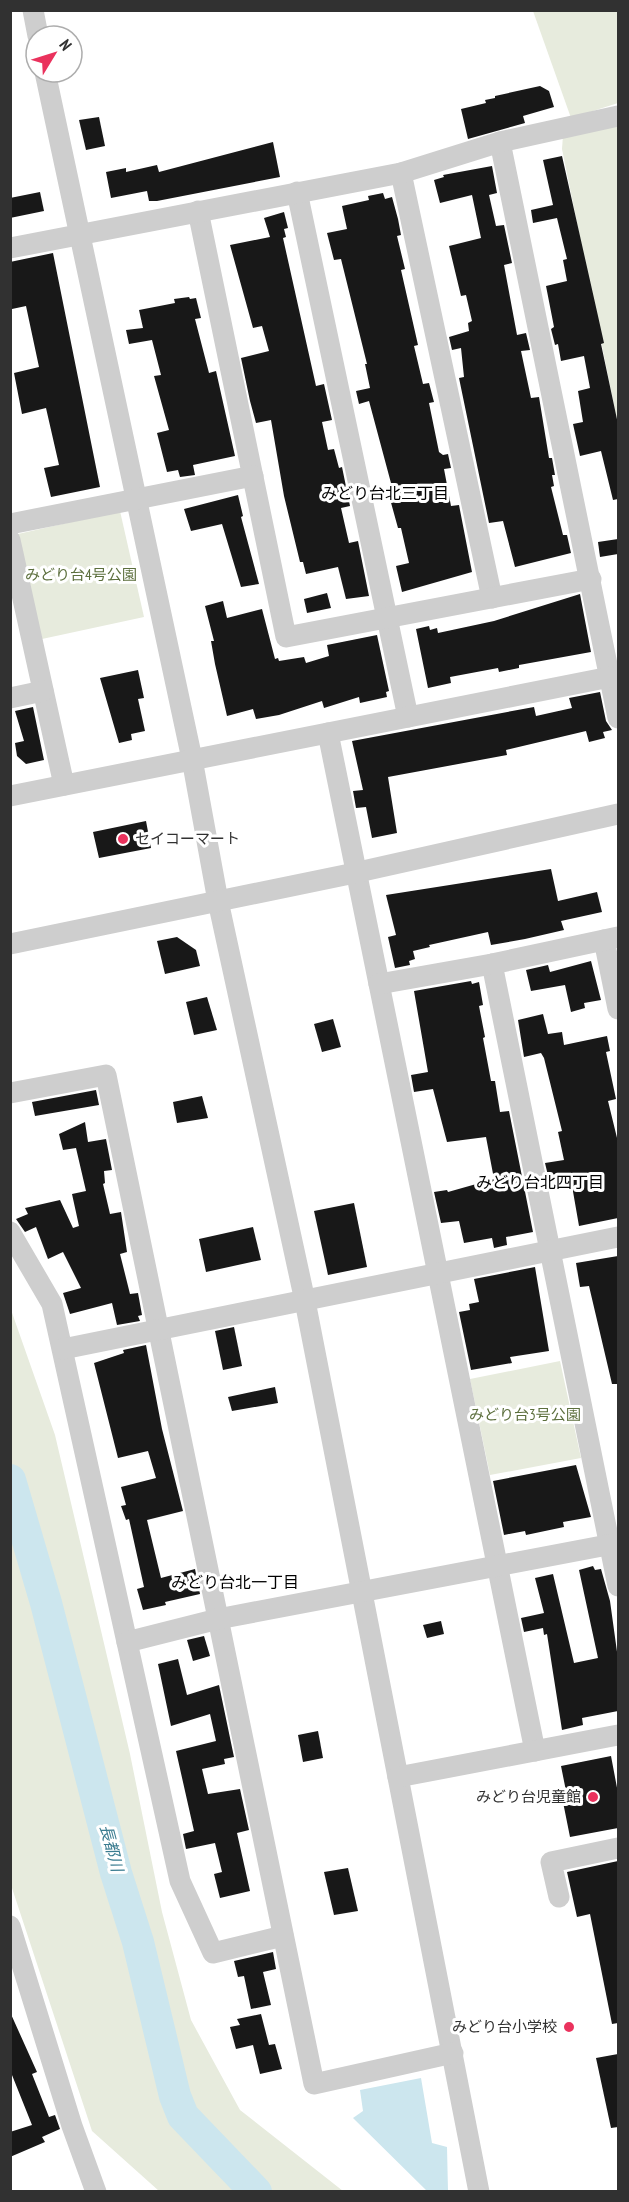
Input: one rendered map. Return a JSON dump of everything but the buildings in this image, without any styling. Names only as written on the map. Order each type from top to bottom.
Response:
[{"type":"street","points":[[47,84],[192,759],[218,901],[304,1301],[479,2192]]},
{"type":"street","points":[[10,248],[401,173],[500,142],[551,133],[618,116]]},
{"type":"street","points":[[500,142],[618,718]]},
{"type":"street","points":[[401,173],[492,598]]},
{"type":"street","points":[[297,192],[408,717]]},
{"type":"street","points":[[198,211],[286,637],[591,579]]},
{"type":"street","points":[[10,524],[253,476]]},
{"type":"street","points":[[10,540],[64,785]]},
{"type":"street","points":[[10,796],[610,677]]},
{"type":"street","points":[[10,698],[44,691]]},
{"type":"street","points":[[328,733],[535,1751]]},
{"type":"street","points":[[10,944],[356,872],[618,814]]},
{"type":"street","points":[[379,984],[492,964],[611,939],[618,1009]]},
{"type":"street","points":[[492,964],[550,1250],[614,1544],[618,1586]]},
{"type":"street","points":[[11,1091],[106,1075],[314,2084],[453,2053]]},
{"type":"street","points":[[10,1232],[52,1304],[180,1881],[213,1953],[283,1936]]},
{"type":"street","points":[[63,1349],[618,1237]]},
{"type":"street","points":[[127,1642],[218,1619],[614,1544]]},
{"type":"street","points":[[398,1777],[618,1735]]},
{"type":"street","points":[[559,1897],[551,1862],[618,1848]]},
{"type":"street","points":[[10,1926],[72,2126],[96,2192]]},
{"type":"green space","points":[[533,11],[618,11],[618,103],[571,118]]},
{"type":"green space","points":[[618,124],[618,425],[562,149],[563,135]]},
{"type":"green space","name":"みどり台4号公園","points":[[120,511],[144,617],[42,639],[18,534]]},
{"type":"green space","points":[[10,1307],[55,1435],[130,1754],[162,1912],[191,2020],[240,2110],[343,2191],[159,2191],[92,2131],[11,1885]]},
{"type":"green space","name":"みどり台3号公園","points":[[560,1361],[581,1458],[490,1475],[470,1379]]},
{"type":"water","points":[[421,2078],[432,2143],[447,2147],[448,2191],[427,2191],[353,2118],[363,2111],[360,2090]]},
{"type":"waterway","name":"長都川","points":[[10,1480],[46,1603],[116,1873],[138,1942],[175,2096],[183,2116],[256,2192]]},
{"type":"place","name":"セイコーマート","points":[[123,839]]},
{"type":"place","name":"みどり台児童館","points":[[593,1797]]},
{"type":"place","name":"みどり台小学校","points":[[569,2027]]},
{"type":"district","name":"みどり台北三丁目","points":[[385,493]]},
{"type":"district","name":"みどり台北四丁目","points":[[540,1182]]},
{"type":"district","name":"みどり台北一丁目","points":[[235,1582]]}]
